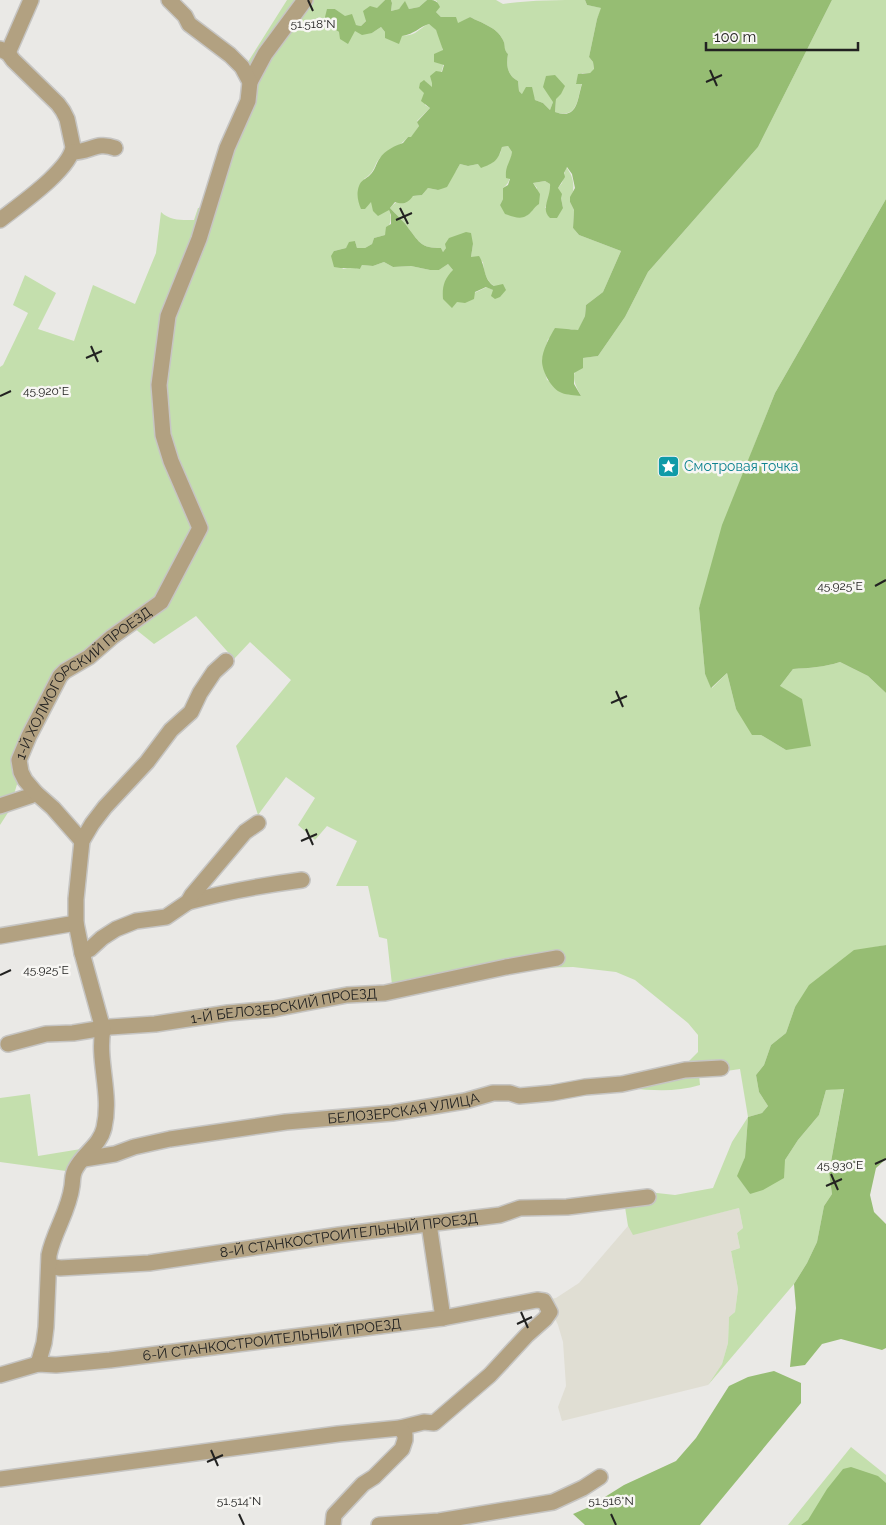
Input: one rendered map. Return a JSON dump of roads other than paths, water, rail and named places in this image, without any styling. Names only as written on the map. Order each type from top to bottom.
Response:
[{"type":"street","points":[[0,220],[46,183],[66,163],[73,152],[67,119],[63,110],[4,51],[31,0]]},
{"type":"street","points":[[169,0],[185,16],[189,24],[242,67],[250,82]]},
{"type":"street","points":[[250,82],[264,54],[304,0]]},
{"type":"street","name":"1-Й ХОЛМОГОРСКИЙ ПРОЕЗД","points":[[36,792],[24,780],[19,760],[29,736],[60,676],[89,657],[112,636],[161,602],[200,528],[171,462],[163,435],[159,385],[168,316],[199,239],[227,148],[248,101],[250,82]]},
{"type":"street","points":[[73,152],[105,144],[115,148]]},
{"type":"street","points":[[38,1364],[45,1335],[48,1266],[52,1243],[66,1210],[73,1185],[72,1174],[77,1165],[102,1138],[105,1126],[107,1099],[101,1039],[103,1028],[82,953],[76,923],[76,899],[82,841],[105,807],[147,762],[171,730],[191,712],[200,693],[214,672],[226,661]]},
{"type":"street","points":[[0,806],[30,796],[36,792],[82,841]]},
{"type":"street","points":[[188,902],[245,832],[258,823]]},
{"type":"street","points":[[82,953],[116,929],[136,921],[166,917],[188,902],[225,893],[302,880]]},
{"type":"street","points":[[0,936],[76,923]]},
{"type":"street","name":"1-Й БЕЛОЗЕРСКИЙ ПРОЕЗД","points":[[8,1044],[46,1034],[156,1024],[228,1013],[274,1009],[347,995],[385,993],[557,958]]},
{"type":"street","name":"БЕЛОЗЕРСКАЯ УЛИЦА","points":[[84,1159],[114,1154],[134,1147],[170,1139],[286,1122],[392,1113],[466,1102],[493,1093],[510,1093],[519,1096],[552,1093],[585,1086],[622,1084],[685,1070],[721,1068]]},
{"type":"street","name":"8-Й СТАНКОСТРОИТЕЛЬНЫЙ ПРОЕЗД","points":[[48,1266],[60,1268],[149,1263],[338,1235],[500,1215],[520,1208],[567,1207],[648,1196]]},
{"type":"street","points":[[429,1224],[443,1318]]},
{"type":"street","name":"6-Й СТАНКОСТРОИТЕЛЬНЫЙ ПРОЕЗД","points":[[0,1376],[38,1364],[56,1365],[110,1360],[443,1318],[536,1300],[544,1301],[550,1312],[545,1319],[527,1335],[490,1375],[434,1424],[424,1422],[400,1428]]},
{"type":"street","points":[[0,1479],[338,1434],[400,1428],[405,1435],[402,1449],[374,1477],[363,1484],[334,1515],[332,1525]]},
{"type":"street","points":[[378,1525],[439,1521],[553,1502],[583,1488],[600,1477]]},
{"type":"place","name":"Смотровая точка","points":[[668,466]]}]
